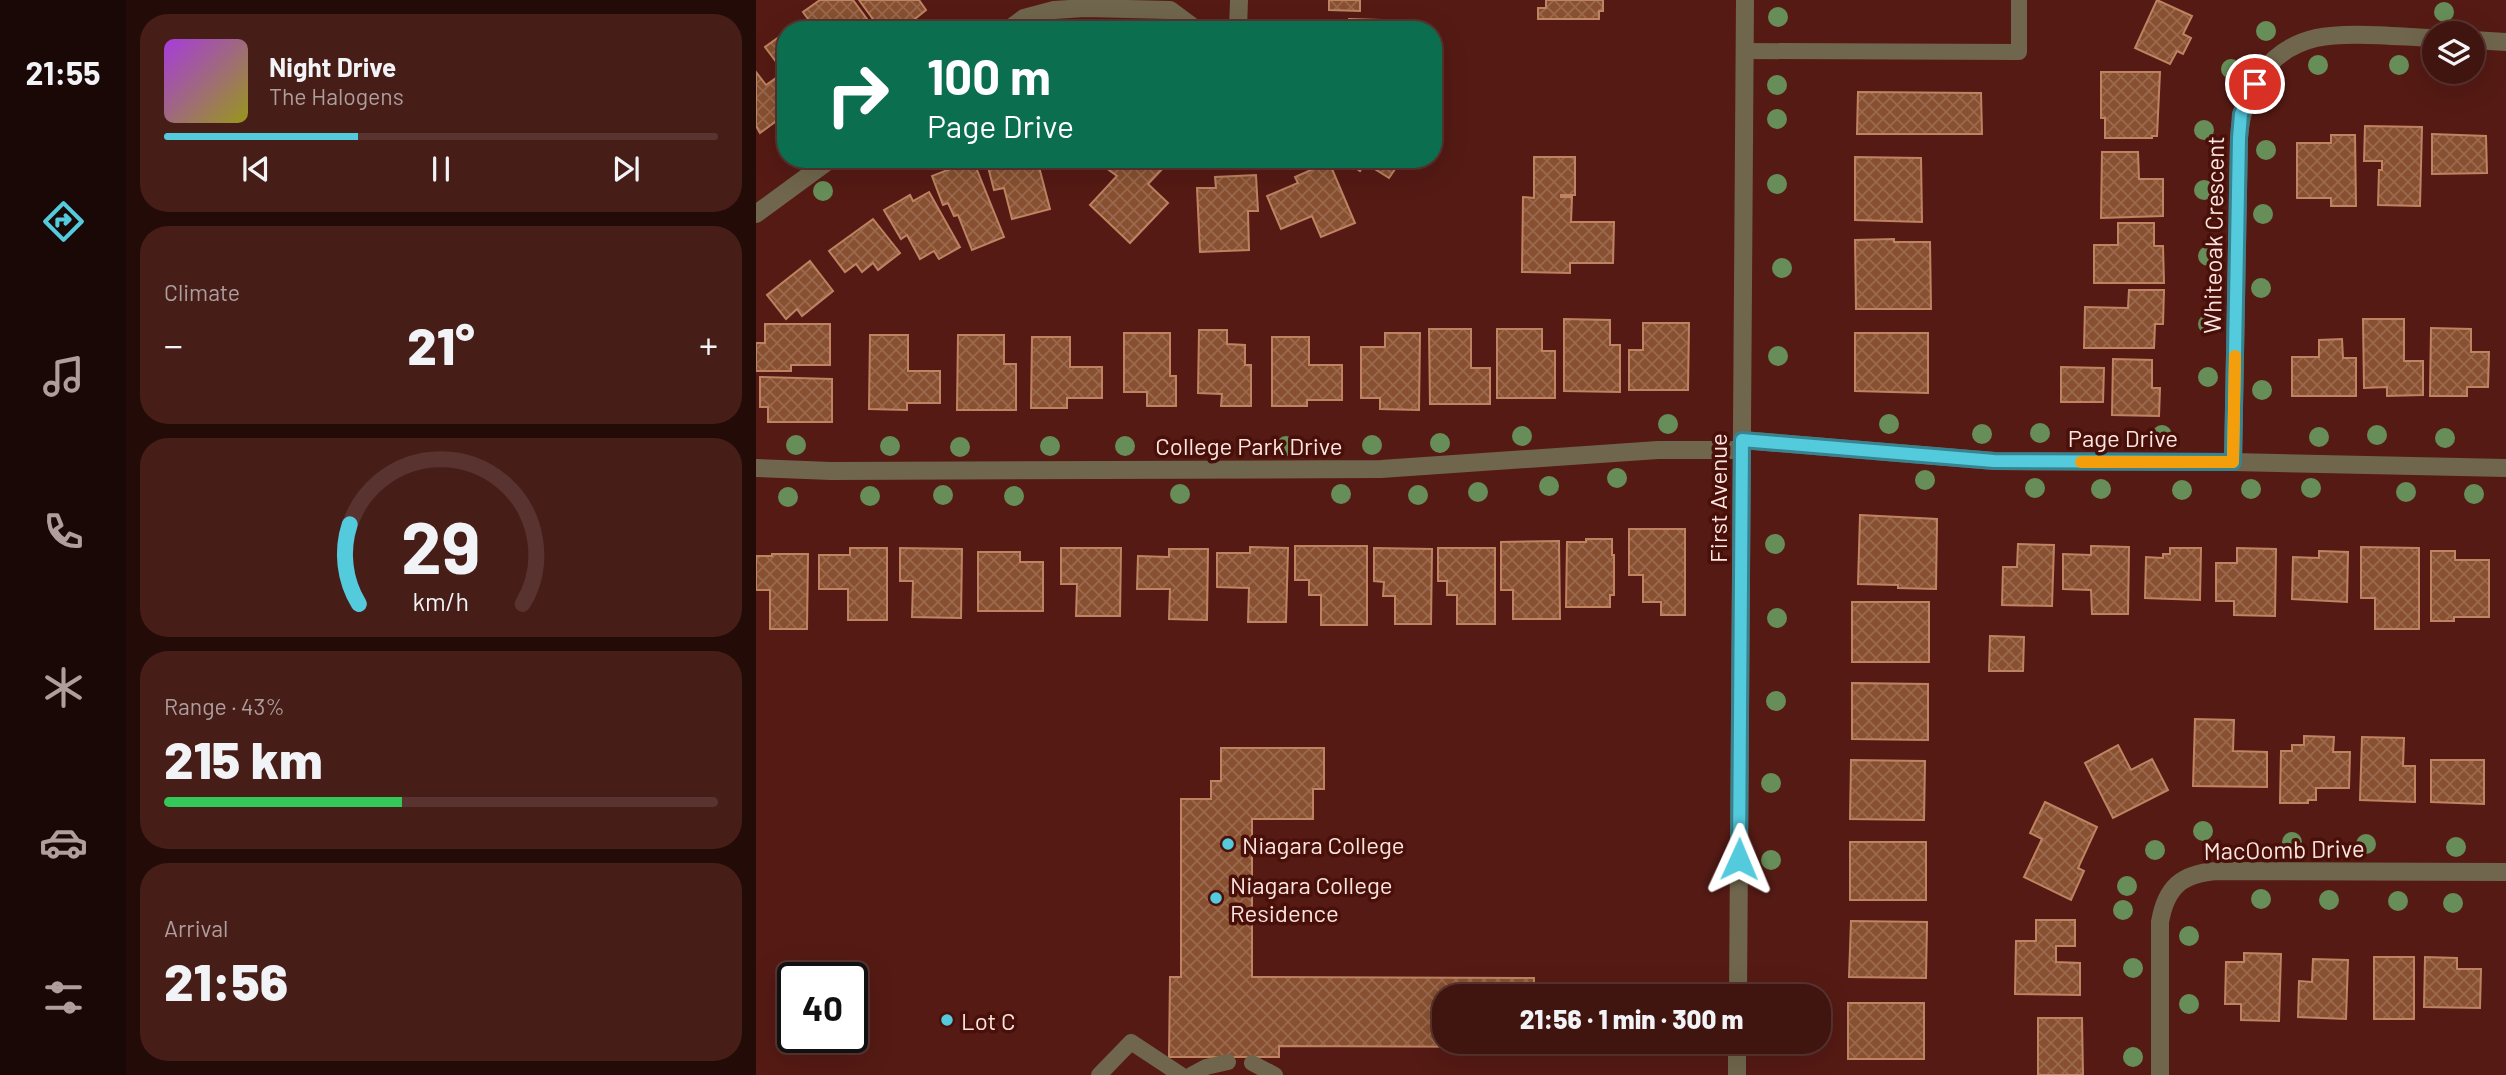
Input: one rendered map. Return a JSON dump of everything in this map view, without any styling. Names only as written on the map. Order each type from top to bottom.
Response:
[{"type":"street","points":[[1238,21],[1239,0]]},
{"type":"street","name":"First Avenue","points":[[1738,984],[1745,0]]},
{"type":"street","points":[[1020,21],[1054,10],[1084,8],[1170,10],[1185,21]]},
{"type":"street","name":"Whiteoak Crescent","points":[[2233,462],[2239,138],[2241,114],[2246,99],[2264,69],[2278,57],[2310,40],[2339,36],[2422,38]]},
{"type":"street","points":[[2485,41],[2506,42]]},
{"type":"street","points":[[756,214],[819,168]]},
{"type":"street","name":"Page Drive","points":[[1742,445],[1994,461],[2233,462],[2506,468]]},
{"type":"street","name":"College Park Drive","points":[[756,467],[831,471],[1381,469],[1742,445]]},
{"type":"street","name":"MacOomb Drive","points":[[2160,1075],[2160,922],[2163,904],[2173,887],[2184,878],[2200,872],[2218,871],[2506,872]]},
{"type":"street","points":[[1737,1054],[1737,1075]]},
{"type":"lane","points":[[1745,51],[2019,52],[2019,0]]},
{"type":"lane","points":[[1099,1075],[1131,1042],[1181,1075]]},
{"type":"lane","points":[[1191,1075],[1206,1067],[1228,1062]]},
{"type":"lane","points":[[1252,1063],[1275,1075]]},
{"type":"building","points":[[820,0],[853,0],[868,21],[810,21],[803,12]]},
{"type":"building","points":[[859,0],[919,0],[926,10],[912,21],[874,21]]},
{"type":"building","points":[[1329,0],[1360,0],[1360,11],[1329,10]]},
{"type":"building","points":[[1546,0],[1603,0],[1603,11],[1599,11],[1599,19],[1538,19],[1538,8],[1546,8]]},
{"type":"building","points":[[2157,0],[2192,16],[2183,34],[2191,38],[2183,54],[2177,51],[2170,64],[2135,48]]},
{"type":"building","points":[[1349,19],[1381,20],[1381,21]]},
{"type":"building","points":[[777,38],[777,63],[765,47]]},
{"type":"building","points":[[756,72],[766,85],[777,77],[777,121],[760,133],[756,126]]},
{"type":"building","points":[[2101,72],[2160,72],[2157,136],[2105,138],[2105,118],[2101,118]]},
{"type":"building","points":[[1858,92],[1981,93],[1982,134],[1857,134]]},
{"type":"building","points":[[2365,126],[2422,127],[2420,206],[2378,205],[2379,170],[2382,170],[2382,161],[2364,161]]},
{"type":"building","points":[[2432,134],[2486,136],[2487,173],[2432,174]]},
{"type":"building","points":[[2331,135],[2355,135],[2356,206],[2331,206],[2331,198],[2297,198],[2297,143],[2331,143]]},
{"type":"building","points":[[2102,152],[2138,152],[2139,179],[2163,179],[2163,216],[2101,218]]},
{"type":"building","points":[[1534,157],[1575,157],[1575,195],[1561,197],[1572,197],[1571,222],[1614,222],[1613,263],[1570,263],[1570,273],[1522,272],[1523,197],[1534,198]]},
{"type":"building","points":[[1855,157],[1921,158],[1922,222],[1855,220]]},
{"type":"building","points":[[952,168],[976,168],[1004,237],[972,250],[958,215],[954,216],[948,203],[943,205],[932,176]]},
{"type":"building","points":[[988,168],[1039,168],[1050,209],[1012,219],[1004,188],[994,190]]},
{"type":"building","points":[[1163,168],[1148,184],[1168,203],[1130,243],[1090,205],[1117,176],[1109,170]]},
{"type":"building","points":[[1315,168],[1332,168],[1355,223],[1321,237],[1312,216],[1281,229],[1267,196],[1298,183],[1295,177]]},
{"type":"building","points":[[1373,168],[1396,168],[1389,178]]},
{"type":"building","points":[[1256,175],[1258,211],[1248,211],[1249,250],[1200,252],[1197,188],[1216,188],[1215,177]]},
{"type":"building","points":[[929,192],[960,247],[939,259],[934,251],[920,259],[907,235],[901,239],[884,210],[910,195],[913,201]]},
{"type":"building","points":[[873,219],[900,253],[878,270],[873,263],[862,272],[856,264],[845,272],[829,251]]},
{"type":"building","points":[[2118,223],[2154,223],[2154,246],[2163,246],[2164,283],[2094,283],[2094,245],[2118,245]]},
{"type":"building","points":[[1894,239],[1894,242],[1930,242],[1931,309],[1856,309],[1855,240]]},
{"type":"building","points":[[810,261],[833,291],[802,316],[797,309],[786,319],[767,295]]},
{"type":"building","points":[[2129,290],[2164,290],[2163,324],[2155,324],[2154,348],[2084,348],[2085,307],[2128,308]]},
{"type":"building","points":[[1564,319],[1610,320],[1610,345],[1620,345],[1620,392],[1564,391]]},
{"type":"building","points":[[2363,319],[2404,319],[2404,361],[2423,361],[2423,395],[2387,396],[2387,387],[2364,388]]},
{"type":"building","points":[[1643,323],[1689,323],[1688,390],[1629,390],[1629,350],[1643,350]]},
{"type":"building","points":[[765,324],[830,324],[830,365],[791,365],[791,371],[756,371],[756,343],[765,343]]},
{"type":"building","points":[[2431,328],[2471,329],[2471,352],[2489,352],[2488,387],[2467,387],[2467,396],[2430,396]]},
{"type":"building","points":[[1429,329],[1471,329],[1471,368],[1490,368],[1490,404],[1430,404]]},
{"type":"building","points":[[1497,329],[1542,329],[1542,351],[1555,351],[1555,398],[1497,398]]},
{"type":"building","points":[[1199,330],[1227,330],[1227,344],[1245,345],[1245,365],[1251,365],[1251,406],[1221,406],[1222,394],[1198,393]]},
{"type":"building","points":[[1124,333],[1170,333],[1170,376],[1176,376],[1176,406],[1147,406],[1147,392],[1124,392]]},
{"type":"building","points":[[1385,333],[1420,333],[1419,410],[1380,409],[1380,398],[1361,398],[1361,347],[1385,347]]},
{"type":"building","points":[[1855,333],[1928,333],[1928,393],[1855,391]]},
{"type":"building","points":[[870,335],[908,335],[908,371],[940,371],[940,403],[907,403],[907,410],[869,409]]},
{"type":"building","points":[[958,335],[1004,335],[1004,364],[1016,364],[1016,410],[957,410]]},
{"type":"building","points":[[1032,337],[1070,337],[1070,367],[1102,367],[1102,398],[1067,398],[1067,408],[1031,408]]},
{"type":"building","points":[[1272,337],[1309,337],[1309,365],[1342,365],[1342,400],[1307,400],[1307,406],[1272,406]]},
{"type":"building","points":[[2342,339],[2343,358],[2356,358],[2356,396],[2292,396],[2292,357],[2319,357],[2319,340]]},
{"type":"building","points":[[2113,359],[2152,360],[2152,388],[2160,388],[2159,416],[2112,415]]},
{"type":"building","points":[[2061,367],[2104,368],[2103,402],[2061,402]]},
{"type":"building","points":[[760,377],[832,379],[832,422],[768,422],[768,407],[760,407]]},
{"type":"building","points":[[1860,515],[1937,519],[1936,589],[1858,584]]},
{"type":"building","points":[[1629,529],[1685,529],[1685,615],[1661,615],[1661,602],[1643,602],[1643,575],[1629,575]]},
{"type":"building","points":[[1586,539],[1612,539],[1614,595],[1610,595],[1610,607],[1566,607],[1567,542],[1586,542]]},
{"type":"building","points":[[1559,541],[1560,619],[1513,619],[1513,590],[1501,590],[1501,542]]},
{"type":"building","points":[[2018,544],[2054,545],[2052,606],[2002,605],[2003,567],[2017,567]]},
{"type":"building","points":[[1295,546],[1367,546],[1367,625],[1321,625],[1321,595],[1309,595],[1309,580],[1295,580]]},
{"type":"building","points":[[2091,546],[2129,547],[2128,614],[2092,614],[2091,590],[2063,589],[2063,554],[2091,555]]},
{"type":"building","points":[[1250,547],[1288,548],[1286,622],[1248,622],[1249,588],[1217,587],[1217,553],[1250,553]]},
{"type":"building","points":[[2361,547],[2419,548],[2419,629],[2375,629],[2375,598],[2361,598]]},
{"type":"building","points":[[850,548],[887,548],[887,620],[848,620],[848,589],[819,589],[819,555],[850,555]]},
{"type":"building","points":[[900,548],[962,549],[961,618],[912,617],[913,581],[900,581]]},
{"type":"building","points":[[1061,548],[1121,548],[1120,616],[1076,616],[1077,584],[1061,584]]},
{"type":"building","points":[[1374,548],[1432,549],[1431,624],[1395,624],[1395,596],[1383,596],[1384,582],[1374,581]]},
{"type":"building","points":[[1438,548],[1495,548],[1495,624],[1457,624],[1457,595],[1447,595],[1447,581],[1438,581]]},
{"type":"building","points":[[2170,548],[2201,548],[2200,600],[2145,598],[2146,557],[2163,558],[2163,554],[2170,554]]},
{"type":"building","points":[[2237,548],[2276,549],[2275,616],[2234,615],[2234,601],[2216,601],[2216,563],[2237,563]]},
{"type":"building","points":[[1169,549],[1208,549],[1207,620],[1169,619],[1170,589],[1137,589],[1138,556],[1169,557]]},
{"type":"building","points":[[2319,551],[2348,552],[2347,602],[2292,599],[2293,557],[2319,558]]},
{"type":"building","points":[[2431,551],[2455,551],[2455,560],[2489,560],[2489,617],[2454,617],[2454,621],[2431,621]]},
{"type":"building","points":[[978,552],[1020,552],[1020,562],[1043,562],[1043,611],[978,611]]},
{"type":"building","points":[[808,554],[807,629],[770,629],[770,590],[756,590],[756,556]]},
{"type":"building","points":[[1852,602],[1929,602],[1929,662],[1852,662]]},
{"type":"building","points":[[1990,636],[2024,637],[2023,671],[1989,671]]},
{"type":"building","points":[[1852,683],[1928,684],[1928,740],[1852,739]]},
{"type":"building","points":[[2195,719],[2234,720],[2233,751],[2267,752],[2267,787],[2193,786]]},
{"type":"building","points":[[2304,736],[2334,737],[2333,752],[2350,752],[2349,788],[2316,788],[2316,800],[2308,800],[2308,803],[2280,803],[2281,751],[2292,751],[2292,745],[2304,745]]},
{"type":"building","points":[[2362,737],[2404,738],[2403,766],[2415,766],[2415,802],[2360,800]]},
{"type":"building","points":[[2118,745],[2131,770],[2152,759],[2168,790],[2113,818],[2085,763]]},
{"type":"building","name":"Niagara College Residence","points":[[1221,748],[1324,748],[1324,789],[1313,789],[1313,819],[1252,819],[1252,977],[1534,978],[1534,984],[1432,984],[1432,1047],[1279,1046],[1279,1057],[1169,1057],[1170,977],[1181,977],[1181,799],[1211,799],[1211,781],[1221,781]]},
{"type":"building","points":[[1851,760],[1925,761],[1924,820],[1850,819]]},
{"type":"building","points":[[2431,760],[2484,760],[2484,804],[2431,802]]},
{"type":"building","points":[[2045,802],[2097,827],[2078,868],[2084,871],[2071,900],[2024,877],[2042,839],[2030,833]]},
{"type":"building","points":[[1850,842],[1926,842],[1926,900],[1850,900]]},
{"type":"building","points":[[2036,920],[2075,920],[2075,946],[2056,946],[2056,962],[2080,963],[2080,995],[2015,994],[2016,941],[2036,941]]},
{"type":"building","points":[[1851,921],[1927,922],[1926,978],[1849,977]]},
{"type":"building","points":[[2244,953],[2281,954],[2279,1021],[2241,1020],[2241,1004],[2225,1004],[2226,962],[2244,962]]},
{"type":"building","points":[[2374,957],[2414,957],[2414,1019],[2374,1019]]},
{"type":"building","points":[[2425,957],[2457,958],[2457,969],[2481,969],[2480,1008],[2424,1007]]},
{"type":"building","points":[[2313,959],[2348,960],[2346,1019],[2298,1017],[2299,981],[2312,982]]},
{"type":"building","points":[[1848,1003],[1924,1003],[1924,1059],[1848,1059]]},
{"type":"building","points":[[2038,1018],[2082,1018],[2083,1075],[2038,1075]]},
{"type":"slow traffic","points":[[2081,462],[2233,462],[2235,356]]},
{"type":"place","name":"Niagara College","points":[[1228,844]]},
{"type":"place","name":"Niagara College Residence","points":[[1216,898]]},
{"type":"place","name":"Lot C","points":[[947,1020]]},
{"type":"route","points":[[1739,859],[1742,440],[1994,461],[2233,462],[2239,138],[2241,114],[2255,84]]}]
